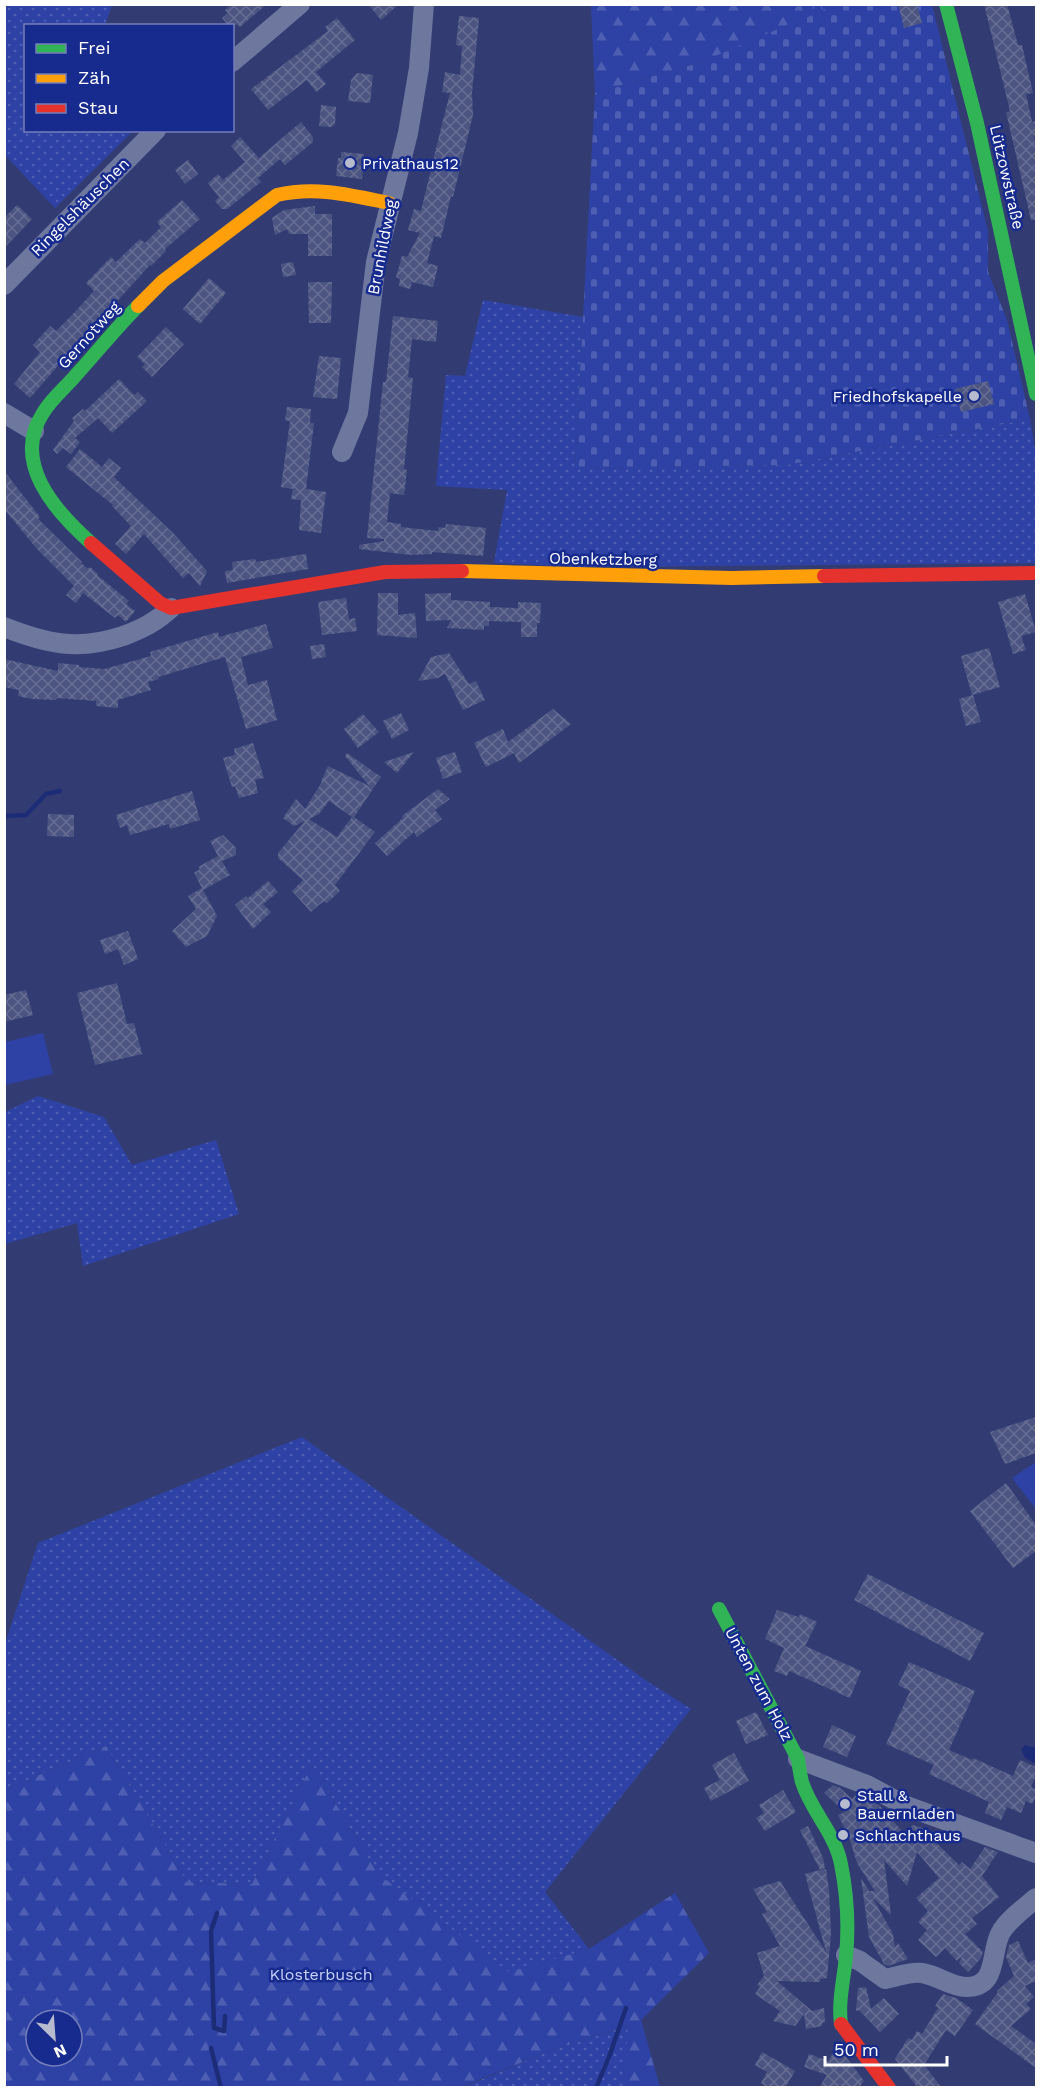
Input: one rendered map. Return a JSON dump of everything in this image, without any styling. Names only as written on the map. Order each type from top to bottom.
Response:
[{"type":"street","points":[[234,60],[300,4]]},
{"type":"street","name":"Brunhildweg","points":[[342,452],[358,413],[376,262],[408,133],[419,69],[424,4]]},
{"type":"street","name":"Lützowstraße","points":[[945,4],[977,123],[1036,394]]},
{"type":"street","name":"Ringelshäuschen","points":[[4,285],[154,132]]},
{"type":"street","name":"Gernotweg","points":[[171,608],[160,603],[73,527],[53,505],[35,472],[31,455],[34,431],[43,412],[151,293],[172,274],[278,195],[292,190],[319,190],[389,203]]},
{"type":"street","points":[[4,413],[34,431]]},
{"type":"street","name":"Obenketzberg","points":[[171,608],[219,602],[385,572],[426,570],[732,578],[1036,573]]},
{"type":"street","points":[[4,627],[28,637],[72,646],[98,644],[146,628],[171,608]]},
{"type":"street","name":"Unten zum Holz","points":[[720,1609],[798,1759],[802,1782],[835,1843],[841,1862],[845,1894],[846,1955],[841,1988],[842,2025],[889,2088]]},
{"type":"street","name":"Unten zum Holz","points":[[798,1759],[867,1785],[906,1806],[1036,1853]]},
{"type":"street","points":[[846,1955],[861,1961],[885,1979],[923,1973],[963,1987],[976,1986],[987,1978],[990,1972],[1000,1934],[1036,1898]]},
{"type":"green space","points":[[5,4],[112,5],[105,24],[24,24],[24,132],[132,132],[55,208],[5,155]]},
{"type":"green space","points":[[591,5],[801,5],[806,18],[702,62],[595,93]]},
{"type":"green space","points":[[801,5],[833,5],[806,18]]},
{"type":"green space","points":[[833,5],[932,5],[988,231],[988,272],[1007,320],[1030,419],[786,465],[575,468],[595,93],[702,62]]},
{"type":"green space","points":[[483,300],[583,317],[575,468],[786,465],[1030,419],[1036,456],[1036,563],[580,567],[494,563],[507,490],[436,486],[446,375],[465,376]]},
{"type":"green space","points":[[43,1033],[53,1074],[5,1085],[5,1042]]},
{"type":"green space","points":[[38,1096],[104,1117],[132,1165],[216,1140],[239,1214],[83,1266],[77,1223],[5,1244],[5,1112]]},
{"type":"green space","points":[[302,1437],[647,1681],[691,1709],[545,1892],[589,1949],[509,1973],[377,1873],[312,1764],[252,1884],[187,1882],[106,1746],[5,1790],[5,1644],[38,1543]]},
{"type":"green space","points":[[1036,1462],[1036,1509],[1012,1478]]},
{"type":"green space","name":"Klosterbusch","points":[[106,1746],[187,1882],[252,1884],[312,1764],[377,1873],[509,1972],[589,1949],[675,1893],[709,1953],[641,2020],[660,2087],[623,2087],[628,2025],[550,2051],[461,2087],[5,2087],[5,1790]]},
{"type":"green space","points":[[629,2025],[623,2087],[461,2088],[550,2051]]},
{"type":"shaded area","points":[[1025,1745],[1036,1748],[1036,1764],[1025,1758],[1021,1749]]},
{"type":"building","points":[[232,4],[267,4],[240,27],[237,24],[234,26],[234,24],[227,24],[222,18],[228,13],[225,10]]},
{"type":"building","points":[[368,4],[399,4],[381,20]]},
{"type":"building","points":[[898,4],[917,4],[922,23],[904,28]]},
{"type":"building","points":[[984,4],[1007,4],[1018,45],[1022,45],[1033,93],[1026,94],[1032,122],[1036,121],[1036,135],[1034,136],[1036,220],[1031,220],[1006,112],[1010,111]]},
{"type":"building","points":[[459,16],[479,18],[472,93],[473,115],[441,238],[434,236],[427,263],[438,266],[433,287],[412,282],[410,289],[399,286],[400,279],[396,277],[402,256],[407,257],[420,233],[408,230],[414,209],[421,211],[450,93],[442,92],[445,72],[460,75],[462,46],[456,45]]},
{"type":"building","points":[[337,18],[355,40],[316,72],[326,84],[316,92],[307,80],[268,110],[251,89],[328,31],[325,27]]},
{"type":"building","points":[[357,73],[373,75],[370,103],[348,101],[351,80]]},
{"type":"building","points":[[321,105],[336,107],[335,124],[331,127],[319,126]]},
{"type":"building","points":[[301,122],[313,137],[313,142],[285,165],[280,159],[258,178],[261,182],[227,209],[222,209],[215,201],[219,197],[208,183],[218,174],[223,180],[245,162],[231,146],[240,137],[259,158]]},
{"type":"building","name":"Privathaus12","points":[[341,152],[364,154],[362,179],[336,176]]},
{"type":"building","points":[[188,160],[198,174],[185,184],[175,170]]},
{"type":"building","points":[[182,200],[200,219],[165,249],[166,251],[88,331],[30,398],[14,384],[40,352],[33,345],[50,326],[56,331],[94,291],[86,283],[111,257],[116,262],[140,239],[145,243],[161,227],[157,222]]},
{"type":"building","points":[[17,205],[32,219],[4,248],[4,218]]},
{"type":"building","points":[[315,206],[315,214],[332,214],[332,256],[308,256],[308,234],[289,234],[287,229],[275,235],[272,218],[284,210]]},
{"type":"building","points":[[293,262],[296,275],[283,277],[281,264]]},
{"type":"building","points":[[209,278],[226,293],[200,324],[183,309]]},
{"type":"building","points":[[308,282],[332,282],[331,323],[309,323]]},
{"type":"building","points":[[393,316],[438,321],[436,342],[412,339],[408,377],[413,378],[404,469],[407,470],[404,495],[390,493],[387,522],[401,524],[401,527],[438,531],[438,527],[445,528],[446,524],[486,528],[483,556],[432,552],[432,554],[411,555],[359,549],[359,545],[384,541],[384,539],[367,538],[383,382],[386,382]]},
{"type":"building","points":[[166,327],[184,344],[152,377],[142,367],[145,364],[137,357]]},
{"type":"building","points":[[319,356],[341,358],[337,399],[313,397]]},
{"type":"building","points":[[119,379],[134,395],[138,392],[147,401],[112,433],[98,418],[75,438],[80,442],[71,454],[63,448],[57,454],[53,450],[74,421],[72,418],[83,409],[85,411]]},
{"type":"building","name":"Friedhofskapelle","points":[[988,381],[994,404],[961,412],[955,389]]},
{"type":"building","points":[[287,407],[311,409],[310,423],[314,423],[306,489],[326,492],[321,533],[299,530],[301,500],[291,499],[293,489],[281,487],[290,421],[285,420]]},
{"type":"building","points":[[80,449],[102,467],[109,458],[121,468],[114,477],[173,533],[207,571],[200,586],[189,573],[183,578],[144,534],[126,554],[115,544],[131,526],[113,505],[66,467]]},
{"type":"building","points":[[4,471],[40,517],[38,519],[81,563],[88,569],[90,567],[129,601],[126,604],[135,611],[126,622],[118,615],[115,618],[83,593],[76,603],[66,595],[74,586],[37,549],[4,509]]},
{"type":"building","points":[[306,554],[308,569],[227,583],[225,571],[233,570],[232,562],[255,559],[256,562]]},
{"type":"building","points":[[378,593],[398,593],[398,615],[415,613],[417,638],[377,635]]},
{"type":"building","points":[[451,593],[451,600],[490,602],[490,607],[518,608],[518,602],[541,603],[537,637],[521,637],[521,622],[489,621],[489,626],[484,626],[484,630],[447,628],[451,620],[426,621],[425,594]]},
{"type":"building","points":[[1025,594],[1036,632],[1021,636],[1026,650],[1013,654],[998,602]]},
{"type":"building","points":[[346,598],[349,619],[355,618],[357,631],[322,635],[318,602]]},
{"type":"building","points":[[266,624],[273,648],[241,657],[248,685],[267,680],[277,720],[246,729],[225,657],[158,677],[159,679],[148,682],[151,690],[118,700],[118,708],[96,706],[96,701],[32,699],[18,696],[19,690],[4,687],[4,659],[58,671],[58,663],[104,669],[151,656],[150,652],[218,632],[219,637]]},
{"type":"building","points":[[324,644],[326,657],[312,659],[310,646]]},
{"type":"building","points":[[989,648],[1000,687],[972,695],[961,656]]},
{"type":"building","points":[[449,653],[469,684],[476,681],[485,700],[463,710],[445,674],[438,678],[418,681],[431,657]]},
{"type":"building","points":[[973,695],[981,722],[966,726],[959,699]]},
{"type":"building","points":[[553,709],[571,724],[519,763],[514,753],[486,767],[474,743],[503,729],[508,742]]},
{"type":"building","points":[[401,713],[409,730],[392,739],[383,721]]},
{"type":"building","points":[[363,714],[379,732],[358,748],[344,729]]},
{"type":"building","points":[[253,743],[264,778],[255,780],[258,793],[239,798],[235,786],[232,787],[223,758],[235,755],[234,749]]},
{"type":"building","points":[[414,752],[397,773],[384,762]]},
{"type":"building","points":[[455,752],[462,772],[443,779],[436,758]]},
{"type":"building","points":[[347,753],[381,777],[354,817],[375,832],[335,885],[340,891],[327,903],[325,901],[311,912],[292,891],[303,880],[278,858],[278,853],[305,821],[294,826],[283,818],[296,799],[305,809],[322,782],[328,766],[369,786],[345,756]],"holes":[[[329,801],[352,817],[337,837],[309,819],[319,814]]]},
{"type":"building","points":[[438,789],[450,799],[435,810],[442,819],[417,837],[414,832],[387,856],[375,843],[403,818],[402,816]]},
{"type":"building","points":[[192,791],[200,820],[170,829],[169,824],[130,835],[127,825],[120,828],[116,815]]},
{"type":"building","points":[[48,814],[74,815],[74,837],[47,836]]},
{"type":"building","points":[[223,835],[236,848],[236,855],[222,861],[230,875],[203,890],[194,873],[200,869],[198,867],[218,856],[210,841]]},
{"type":"building","points":[[268,881],[278,892],[263,904],[271,912],[253,929],[235,905],[246,896],[248,898]]},
{"type":"building","points":[[202,888],[217,916],[207,936],[186,947],[172,931],[196,909],[188,896]]},
{"type":"building","points":[[128,931],[138,959],[124,965],[118,949],[105,954],[100,940]]},
{"type":"building","points":[[117,983],[127,1024],[134,1023],[142,1054],[95,1065],[77,993]]},
{"type":"building","points":[[26,990],[33,1015],[4,1022],[4,995]]},
{"type":"building","points":[[1036,1417],[1036,1453],[1005,1464],[990,1432]]},
{"type":"building","points":[[1006,1483],[1036,1525],[1036,1551],[1013,1568],[970,1511]]},
{"type":"building","points":[[868,1574],[984,1633],[970,1661],[854,1600]]},
{"type":"building","points":[[777,1610],[799,1617],[800,1614],[817,1622],[805,1646],[861,1671],[850,1698],[789,1671],[787,1676],[774,1671],[784,1648],[765,1639]]},
{"type":"building","points":[[909,1662],[975,1691],[949,1750],[1013,1776],[1020,1760],[1036,1767],[1036,1775],[1031,1787],[1036,1790],[1036,1796],[1032,1804],[1026,1801],[1021,1813],[1007,1807],[1001,1820],[985,1813],[989,1802],[929,1774],[934,1765],[886,1744],[910,1691],[898,1685]]},
{"type":"building","points":[[756,1712],[768,1735],[746,1744],[736,1721]]},
{"type":"building","points":[[832,1725],[856,1736],[847,1757],[823,1747]]},
{"type":"building","points":[[734,1753],[749,1781],[711,1801],[704,1788],[720,1780],[712,1765]]},
{"type":"building","points":[[833,1785],[852,1799],[857,1794],[879,1805],[908,1838],[912,1825],[926,1829],[925,1832],[959,1865],[962,1862],[970,1869],[985,1847],[998,1852],[982,1876],[999,1897],[972,1918],[977,1924],[965,1934],[983,1952],[981,1958],[968,1972],[959,1963],[962,1956],[957,1961],[945,1948],[936,1957],[918,1940],[927,1930],[918,1922],[928,1911],[916,1898],[939,1878],[917,1852],[907,1886],[884,1860],[891,1915],[872,1897],[893,1934],[895,1947],[898,1943],[908,1959],[888,1966],[884,1964],[869,1937],[861,1878],[869,1891],[875,1891],[857,1863],[849,1837],[838,1815],[845,1812],[824,1793]]},
{"type":"building","points":[[783,1790],[796,1812],[765,1831],[756,1818],[764,1813],[759,1805]]},
{"type":"building","points":[[808,1826],[823,1858],[825,1868],[821,1870],[826,1869],[829,1889],[831,1934],[827,1978],[820,1979],[820,1982],[777,1981],[812,2011],[824,2008],[825,2022],[822,2026],[806,2029],[804,2014],[795,2026],[773,2021],[780,2011],[755,1994],[760,1987],[757,1985],[764,1976],[757,1953],[780,1946],[762,1914],[767,1912],[753,1889],[780,1881],[826,1952],[805,1874],[820,1870],[800,1830]]},
{"type":"building","points":[[1018,1941],[1028,1963],[1036,1959],[1036,1981],[1025,1986],[1034,1997],[1026,2004],[1031,2009],[1011,2026],[1036,2044],[1036,2068],[975,2024],[997,1991],[1014,1976],[1006,1957],[1009,1945]]},
{"type":"building","points":[[866,1987],[871,2009],[884,1998],[899,2014],[880,2032],[859,2010],[856,2011],[858,1988]]},
{"type":"building","points":[[943,1994],[956,1998],[973,2010],[955,2036],[946,2030],[924,2065],[942,2088],[918,2088],[895,2059],[908,2038],[912,2040],[917,2031],[922,2034],[938,2008],[935,2006]]},
{"type":"building","points":[[835,2050],[846,2057],[864,2081],[859,2088],[819,2088],[827,2075],[804,2067],[809,2054],[828,2061]]},
{"type":"building","points":[[762,2052],[795,2071],[785,2088],[768,2088],[761,2083],[767,2072],[755,2065]]},
{"type":"waterway","points":[[4,816],[26,815],[46,794],[60,791]]},
{"type":"waterway","points":[[217,1913],[211,1931],[214,2028],[224,2031],[225,2016]]},
{"type":"waterway","points":[[596,2088],[626,2008]]},
{"type":"waterway","points":[[211,2048],[221,2088]]},
{"type":"traffic: fast","points":[[946,4],[977,123],[1036,394]]},
{"type":"traffic: fast","points":[[91,543],[64,516],[42,484],[35,467],[32,449],[34,431],[50,403],[138,306]]},
{"type":"traffic: fast","points":[[719,1609],[798,1759],[806,1793],[838,1853],[845,1887],[847,1921],[841,2024]]},
{"type":"traffic: slow","points":[[138,306],[163,281],[277,195],[319,191],[389,203]]},
{"type":"traffic: slow","points":[[462,571],[732,578],[824,576]]},
{"type":"traffic: jam","points":[[91,543],[160,603],[171,608],[385,572],[462,571]]},
{"type":"traffic: jam","points":[[824,576],[1036,573]]},
{"type":"traffic: jam","points":[[841,2024],[889,2088]]},
{"type":"place","name":"Privathaus12","points":[[350,163]]},
{"type":"place","name":"Friedhofskapelle","points":[[974,396]]},
{"type":"place","name":"Stall & Bauernladen","points":[[845,1804]]},
{"type":"place","name":"Schlachthaus","points":[[843,1835]]}]
